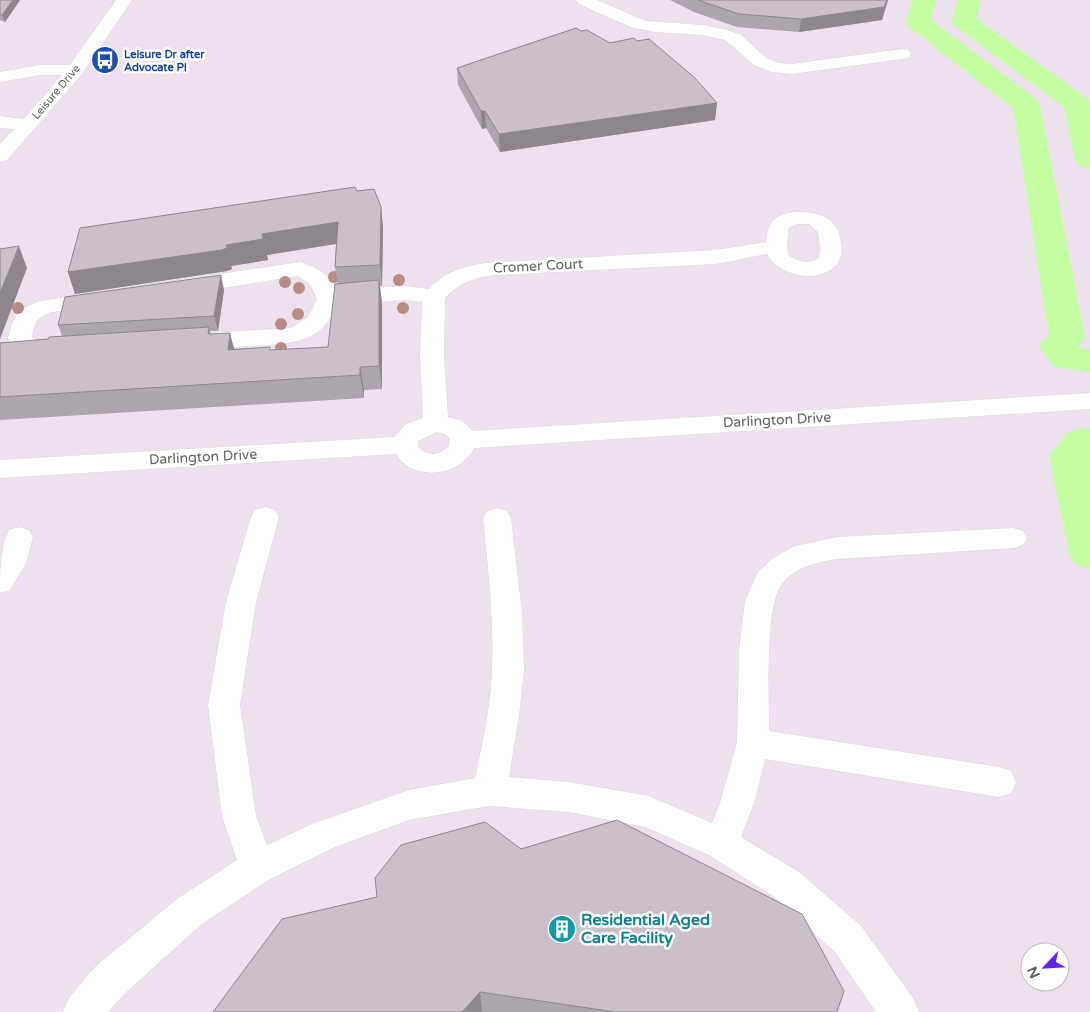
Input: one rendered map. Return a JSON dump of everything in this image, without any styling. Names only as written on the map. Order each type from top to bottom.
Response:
[{"type":"street","name":"Leisure Drive","points":[[0,156],[76,70],[114,19],[124,0]]},
{"type":"street","points":[[584,0],[629,21],[654,27],[728,35],[735,39],[758,62],[781,69],[902,54]]},
{"type":"street","points":[[0,77],[40,70],[76,70]]},
{"type":"street","points":[[0,122],[29,125]]},
{"type":"street","name":"Cromer Court","points":[[434,297],[446,283],[466,272],[495,268],[716,256],[777,246]]},
{"type":"street","points":[[300,269],[312,272],[322,281],[328,299],[321,317],[312,329],[298,335],[43,351],[29,348],[20,338],[24,322],[31,312],[48,306],[141,294],[300,269]]},
{"type":"street","points":[[328,299],[360,295],[405,294],[434,297],[432,356],[436,423]]},
{"type":"street","name":"Darlington Drive","points":[[465,440],[1090,402]]},
{"type":"street","points":[[436,423],[458,429],[465,440],[461,452],[446,462],[437,464],[418,461],[406,451],[405,444],[407,438],[418,427],[436,423]]},
{"type":"street","name":"Darlington Drive","points":[[0,469],[405,444]]},
{"type":"street","points":[[256,867],[239,816],[224,705],[241,602],[265,517]]},
{"type":"street","points":[[489,791],[499,742],[508,671],[506,606],[497,518]]},
{"type":"street","points":[[0,582],[12,563],[19,537]]},
{"type":"street","points":[[721,844],[737,803],[753,742],[754,651],[760,601],[768,580],[782,567],[805,554],[837,548],[1013,538]]},
{"type":"street","points":[[753,742],[999,782]]},
{"type":"street","points":[[84,1012],[109,982],[190,911],[256,867],[324,835],[409,805],[489,791],[569,798],[649,812],[721,844],[786,884],[848,939],[899,1012]]},
{"type":"building","points":[[0,0],[13,0],[2,15],[0,14]]},
{"type":"building","points":[[698,0],[887,0],[884,7],[801,19],[739,14]]},
{"type":"building","points":[[576,28],[581,31],[587,30],[610,43],[634,38],[637,41],[649,39],[695,78],[717,103],[499,134],[485,111],[481,111],[457,68]]},
{"type":"building","points":[[355,187],[357,191],[374,189],[381,207],[380,265],[335,267],[338,222],[262,234],[263,239],[226,245],[227,248],[222,250],[68,272],[80,228]]},
{"type":"building","points":[[19,246],[0,293],[0,249]]},
{"type":"building","points":[[221,275],[214,316],[58,325],[65,297]]},
{"type":"building","points":[[379,280],[379,366],[360,367],[360,375],[0,397],[0,343],[48,339],[49,337],[209,327],[208,334],[230,333],[228,350],[270,347],[270,350],[328,347],[335,284]]},
{"type":"building","name":"Residential Aged Care Facility","points":[[617,820],[802,914],[844,991],[837,1012],[615,1012],[480,992],[462,1012],[213,1012],[282,919],[377,897],[375,878],[401,845],[485,822],[521,849]]},
{"type":"waterway","points":[[924,0],[918,22],[1026,105],[1067,337],[1064,343],[1057,347],[1068,359],[1090,361]]},
{"type":"waterway","points":[[969,0],[964,21],[1077,104],[1090,160]]},
{"type":"waterway","points":[[1090,442],[1082,441],[1069,456],[1090,553]]},
{"type":"place","name":"Leisure Dr after Advocate Pl","points":[[105,60]]},
{"type":"place","name":"Residential Aged Care Facility","points":[[562,929]]}]
